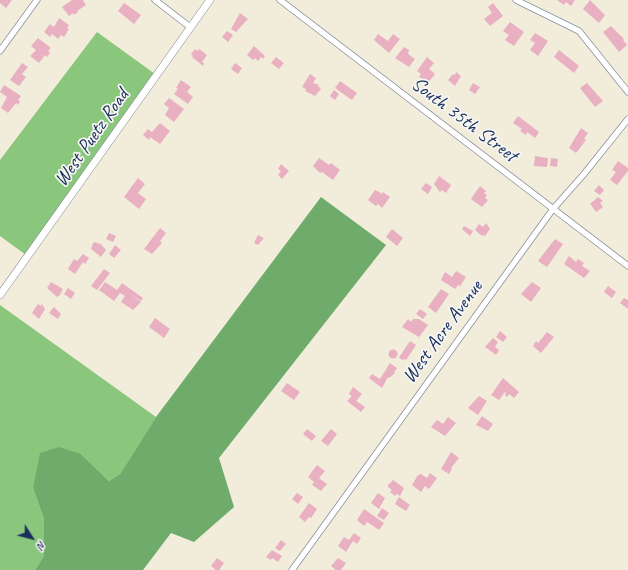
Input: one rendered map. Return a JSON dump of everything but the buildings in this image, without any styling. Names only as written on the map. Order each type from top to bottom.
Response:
[{"type":"street","points":[[0,51],[37,0]]},
{"type":"street","points":[[155,0],[190,27]]},
{"type":"street","name":"West Puetz Road","points":[[0,295],[210,0]]},
{"type":"street","name":"South 35th Street","points":[[280,0],[628,266]]},
{"type":"street","points":[[516,0],[579,31],[628,92]]},
{"type":"street","name":"West Acre Avenue","points":[[292,570],[552,209],[584,174],[628,119]]},
{"type":"green space","points":[[97,32],[155,74],[26,255],[0,236],[0,160]]},
{"type":"green space","points":[[321,197],[386,245],[219,458],[234,507],[194,542],[171,533],[143,570],[35,570],[44,556],[44,519],[33,488],[40,453],[59,447],[81,454],[109,481],[120,474],[156,417]]},
{"type":"green space","points":[[0,305],[156,417],[120,474],[109,481],[81,454],[33,488],[44,519],[44,556],[35,570],[0,570]]}]
